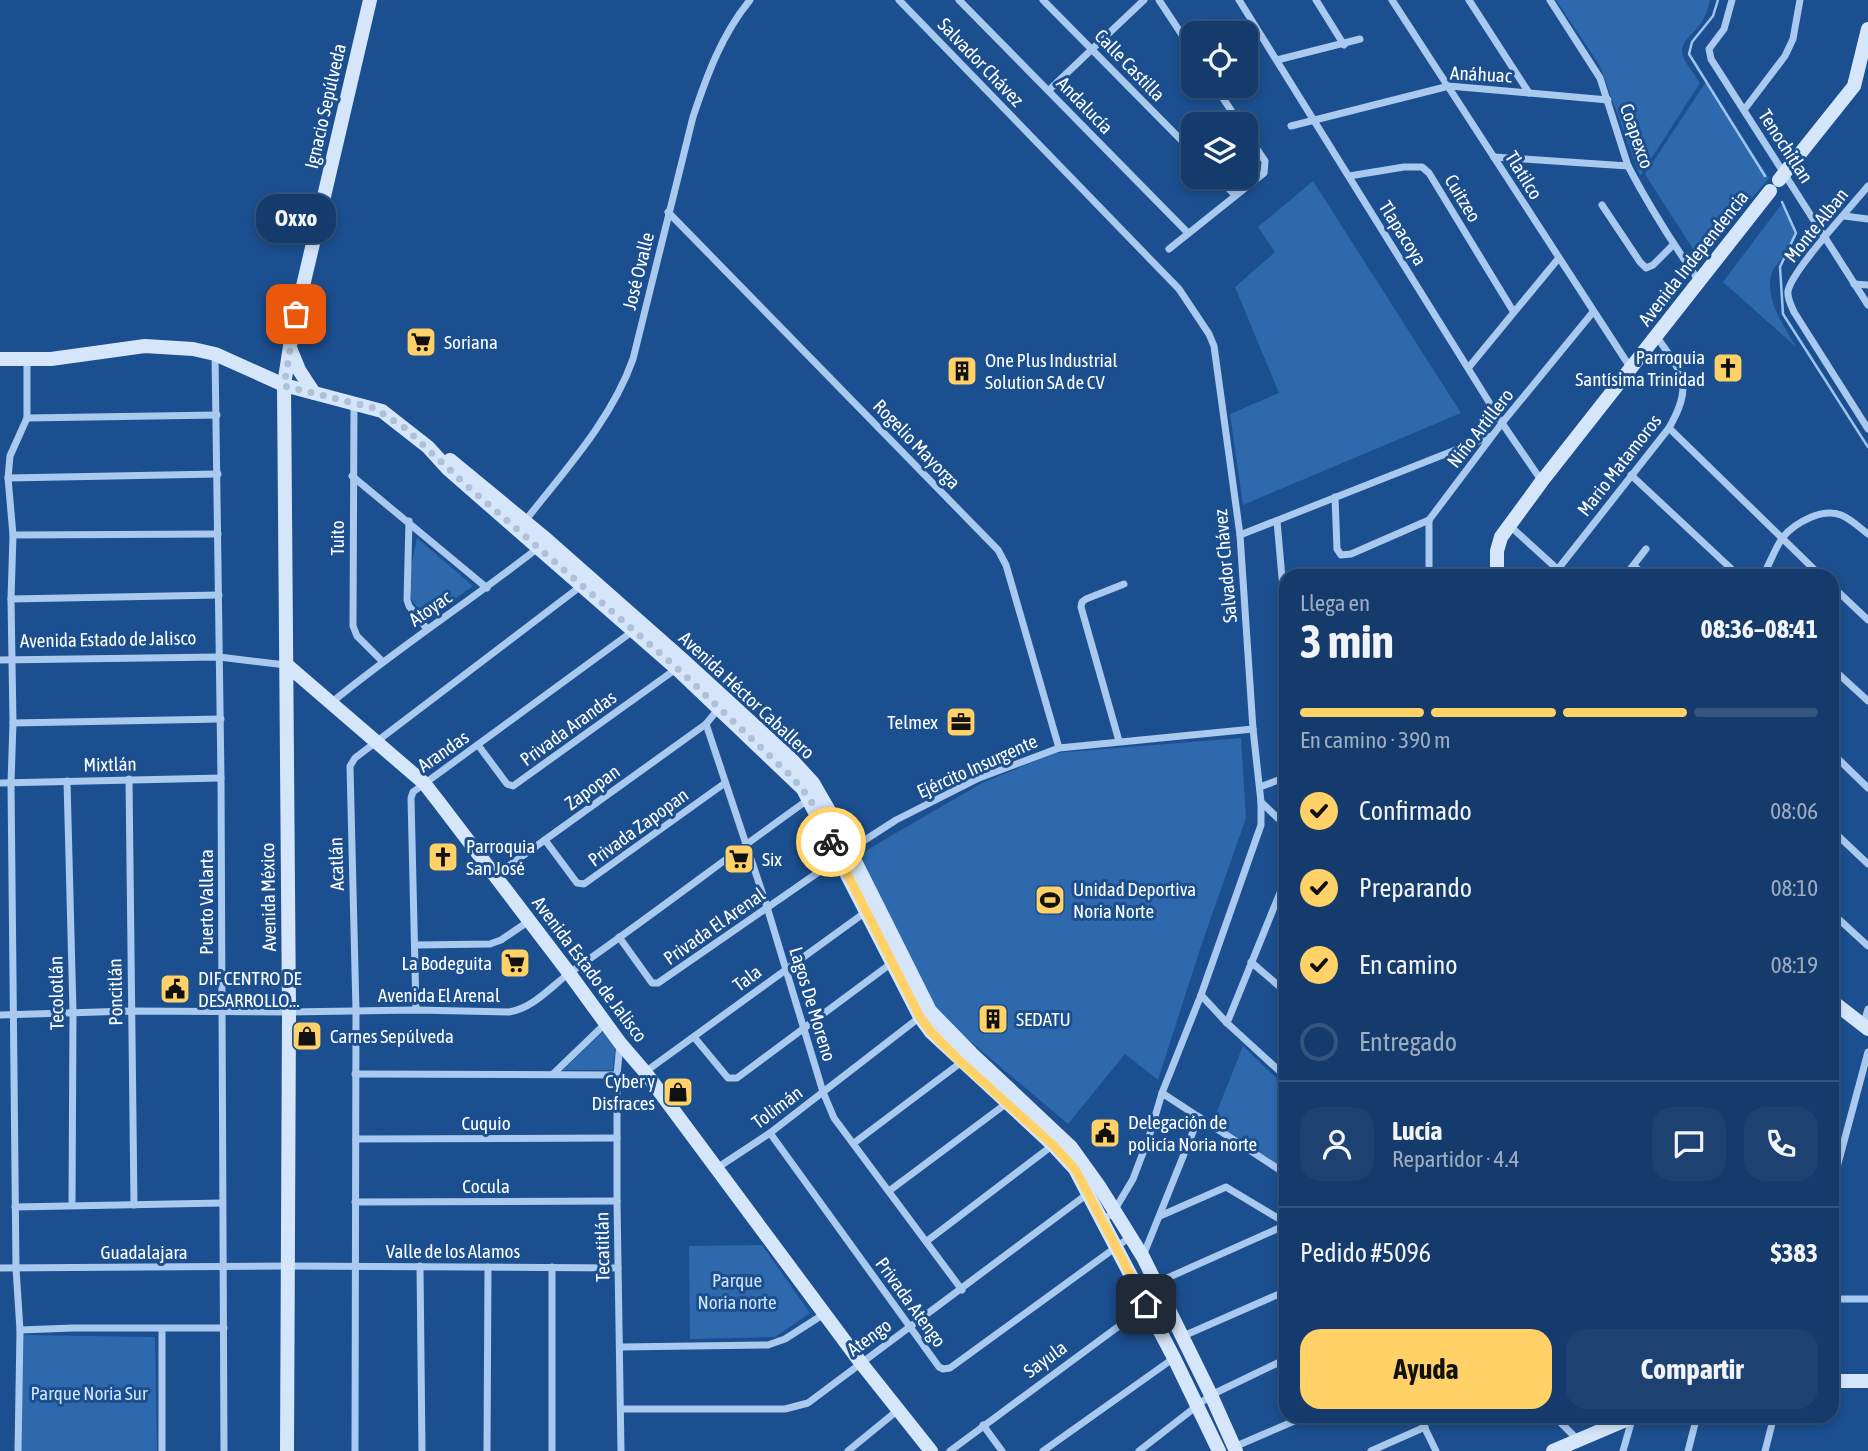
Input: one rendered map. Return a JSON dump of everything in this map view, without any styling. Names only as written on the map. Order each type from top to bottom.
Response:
[{"type":"main road","name":"Ignacio Sepúlveda","points":[[284,386],[290,345],[370,0]]},
{"type":"main road","name":"Avenida Independencia","points":[[1497,569],[1497,547],[1542,481],[1854,86],[1868,29]]},
{"type":"main road","points":[[290,345],[299,370],[314,393]]},
{"type":"main road","name":"Avenida Héctor Caballero","points":[[0,359],[51,359],[145,346],[193,349],[215,354],[284,386],[382,411],[428,447],[448,469],[542,543],[680,664],[808,790],[844,854],[897,961],[920,1017],[931,1032],[966,1058],[1057,1141],[1075,1169],[1094,1189],[1109,1216],[1117,1245],[1219,1451]]},
{"type":"main road","name":"Avenida México","points":[[284,386],[289,1012],[287,1451]]},
{"type":"main road","name":"Avenida Héctor Caballero","points":[[586,581],[633,631],[680,664]]},
{"type":"main road","name":"Avenida Estado de Jalisco","points":[[287,665],[424,783],[496,875],[620,1043],[645,1072],[861,1363],[932,1451]]},
{"type":"main road","name":"Avenida Héctor Caballero","points":[[844,854],[867,910],[930,1011],[966,1058],[1007,1103],[1057,1141]]},
{"type":"main road","points":[[1839,1007],[1866,1028]]},
{"type":"main road","name":"Avenida Héctor Caballero","points":[[1109,1216],[1131,1237],[1143,1257],[1235,1449]]},
{"type":"main road","points":[[1839,1381],[1868,1381]]},
{"type":"main road","points":[[1559,1450],[1619,1423]]},
{"type":"street","name":"José Ovalle","points":[[520,525],[584,446],[624,384],[633,359],[668,212],[704,81],[723,39],[750,0]]},
{"type":"street","name":"Salvador Chávez","points":[[899,0],[1179,289],[1214,346],[1240,536],[1261,825],[1201,995],[1162,1093],[1133,1180],[1109,1216]]},
{"type":"street","name":"Andalucía","points":[[959,0],[1188,233]]},
{"type":"street","points":[[1049,90],[1144,0]]},
{"type":"street","points":[[1158,0],[1181,34]]},
{"type":"street","name":"Tlapacoya","points":[[1239,0],[1502,423],[1542,481]]},
{"type":"street","points":[[1316,0],[1344,44]]},
{"type":"street","name":"Tlatilco","points":[[1392,0],[1630,368]]},
{"type":"street","points":[[1469,0],[1529,93]]},
{"type":"street","name":"Coapexco","points":[[1550,0],[1600,78],[1628,166],[1673,245],[1699,281]]},
{"type":"street","name":"Tenochitlan","points":[[1732,0],[1728,18],[1709,49],[1709,54],[1744,110],[1778,181],[1825,237],[1868,305]]},
{"type":"street","points":[[1744,110],[1785,57],[1793,39],[1800,0]]},
{"type":"street","name":"Calle Castilla","points":[[1047,1],[1181,140]]},
{"type":"street","points":[[1277,60],[1360,39]]},
{"type":"street","name":"Anáhuac","points":[[1291,126],[1449,86],[1608,100]]},
{"type":"street","points":[[1258,153],[1266,166],[1264,173],[1258,178]]},
{"type":"street","points":[[1494,157],[1628,166]]},
{"type":"street","name":"Cuitzeo","points":[[1349,176],[1404,167],[1422,167],[1429,173],[1513,311]]},
{"type":"street","name":"Monte Alban","points":[[1868,186],[1791,282],[1788,297],[1794,312],[1868,429]]},
{"type":"street","points":[[1229,189],[1235,195]]},
{"type":"street","points":[[1169,250],[1243,189]]},
{"type":"street","points":[[1602,205],[1646,268],[1653,265],[1673,245]]},
{"type":"street","name":"Rogelio Mayorga","points":[[668,212],[999,550],[1006,565],[1059,748]]},
{"type":"street","points":[[1844,216],[1868,219]]},
{"type":"street","points":[[1469,367],[1558,259]]},
{"type":"street","points":[[1854,284],[1868,285]]},
{"type":"street","name":"Niño Artillero","points":[[1429,520],[1502,423],[1592,312]]},
{"type":"street","name":"Mario Matamoros","points":[[1561,569],[1669,428],[1681,408],[1684,393],[1682,378],[1678,367],[1656,336]]},
{"type":"street","name":"Puerto Vallarta","points":[[215,354],[221,719],[225,1451]]},
{"type":"street","points":[[18,1451],[20,1330],[16,1268],[11,783],[13,723],[10,599],[13,535],[8,478],[10,456],[27,418],[27,360]]},
{"type":"street","name":"Tuito","points":[[354,403],[353,626],[357,636],[383,661]]},
{"type":"street","points":[[27,418],[217,415]]},
{"type":"street","points":[[1669,428],[1814,569]]},
{"type":"street","points":[[1240,536],[1492,436]]},
{"type":"street","points":[[8,478],[218,474]]},
{"type":"street","points":[[1631,475],[1732,569]]},
{"type":"street","points":[[352,476],[487,587]]},
{"type":"street","points":[[1335,497],[1337,549],[1341,555],[1350,554],[1429,520],[1429,569]]},
{"type":"street","points":[[1766,569],[1782,538],[1807,520],[1830,513],[1842,516],[1868,534]]},
{"type":"street","points":[[409,521],[406,595],[409,606],[427,629]]},
{"type":"street","points":[[1278,521],[1282,569]]},
{"type":"street","points":[[1510,526],[1554,569]]},
{"type":"street","points":[[13,535],[218,534]]},
{"type":"street","name":"Atoyac","points":[[331,703],[542,543]]},
{"type":"street","points":[[1631,569],[1646,549]]},
{"type":"street","points":[[1634,566],[1638,569]]},
{"type":"street","name":"Acatlán","points":[[355,1451],[356,1011],[349,771],[355,758],[586,581]]},
{"type":"street","points":[[1119,741],[1081,607],[1086,599],[1124,584]]},
{"type":"street","points":[[1839,593],[1868,620]]},
{"type":"street","points":[[10,599],[219,595]]},
{"type":"street","name":"Arandas","points":[[416,1010],[411,798],[416,789],[633,631]]},
{"type":"street","name":"Avenida Estado de Jalisco","points":[[0,660],[219,657],[287,665]]},
{"type":"street","name":"Privada Arandas","points":[[478,745],[507,784],[513,786],[680,664]]},
{"type":"street","points":[[1839,674],[1868,701]]},
{"type":"street","points":[[706,724],[723,704]]},
{"type":"street","points":[[13,723],[221,719]]},
{"type":"street","name":"Lagos De Moreno","points":[[706,724],[767,907],[823,1092],[834,1118],[962,1290]]},
{"type":"street","name":"Zapopan","points":[[496,875],[706,724]]},
{"type":"street","name":"Ejército Insurgente","points":[[844,854],[896,820],[979,778],[1059,748],[1253,729]]},
{"type":"street","points":[[1839,760],[1868,788]]},
{"type":"street","name":"Mixtlán","points":[[0,783],[221,778]]},
{"type":"street","name":"Poncitlán","points":[[129,779],[134,1205]]},
{"type":"street","points":[[1260,787],[1279,780]]},
{"type":"street","name":"Tecolotlán","points":[[67,781],[73,1012],[72,1204]]},
{"type":"street","name":"Privada Zapopan","points":[[545,840],[578,883],[584,884],[725,783]]},
{"type":"street","name":"Avenida El Arenal","points":[[0,1015],[131,1011],[514,1011],[530,1004],[746,844],[808,790]]},
{"type":"street","points":[[1261,802],[1279,819]]},
{"type":"street","points":[[1839,837],[1868,864]]},
{"type":"street","name":"Privada El Arenal","points":[[619,937],[652,983],[659,984],[844,854]]},
{"type":"street","points":[[1227,1023],[1279,895]]},
{"type":"street","name":"Tala","points":[[645,1072],[867,910]]},
{"type":"street","points":[[1839,919],[1868,946]]},
{"type":"street","points":[[415,945],[490,944],[528,921]]},
{"type":"street","points":[[694,1037],[727,1078],[732,1080],[897,961]]},
{"type":"street","points":[[1251,962],[1279,986]]},
{"type":"street","points":[[1201,995],[1279,1071]]},
{"type":"street","points":[[1866,1028],[1868,1009]]},
{"type":"street","name":"Tolimán","points":[[717,1168],[770,1133],[920,1017]]},
{"type":"street","points":[[553,1074],[606,1022]]},
{"type":"street","name":"Tecatitlán","points":[[620,1043],[617,1075],[617,1201],[621,1451]]},
{"type":"street","points":[[1839,1160],[1868,1052]]},
{"type":"street","points":[[854,1143],[966,1058]]},
{"type":"street","points":[[355,1074],[617,1075]]},
{"type":"street","points":[[1162,1093],[1279,1169]]},
{"type":"street","points":[[889,1191],[1007,1103]]},
{"type":"street","points":[[1143,1257],[1199,1117]]},
{"type":"street","name":"Privada Atengo","points":[[770,1133],[943,1369],[950,1368],[1131,1237]]},
{"type":"street","name":"Cuquio","points":[[356,1139],[617,1138]]},
{"type":"street","points":[[927,1241],[1057,1141]]},
{"type":"street","points":[[1160,1216],[1226,1187],[1279,1220]]},
{"type":"street","name":"Atengo","points":[[622,1409],[785,1409],[808,1403],[1094,1189]]},
{"type":"street","name":"Cocula","points":[[355,1202],[617,1201]]},
{"type":"street","points":[[15,1207],[222,1203]]},
{"type":"street","name":"Sayula","points":[[950,1451],[1146,1304],[1158,1289],[1279,1228]]},
{"type":"street","name":"Valle de los Alamos","points":[[287,1266],[618,1268]]},
{"type":"street","name":"Guadalajara","points":[[0,1268],[287,1266]]},
{"type":"street","points":[[420,1266],[422,1451]]},
{"type":"street","points":[[487,1451],[488,1267]]},
{"type":"street","points":[[552,1267],[552,1451]]},
{"type":"street","points":[[1181,1337],[1279,1294]]},
{"type":"street","points":[[1839,1299],[1868,1299]]},
{"type":"street","points":[[621,1347],[768,1345],[785,1339],[824,1313]]},
{"type":"street","points":[[20,1330],[224,1328]]},
{"type":"street","points":[[162,1329],[162,1451]]},
{"type":"street","points":[[1043,1451],[1174,1358]]},
{"type":"street","points":[[1139,1451],[1211,1395],[1279,1362]]},
{"type":"street","points":[[849,1451],[898,1410]]},
{"type":"street","points":[[1235,1449],[1291,1423]]},
{"type":"street","points":[[1423,1423],[1436,1451]]},
{"type":"street","points":[[1561,1423],[1580,1441]]},
{"type":"street","points":[[1623,1451],[1632,1423]]},
{"type":"street","points":[[1688,1451],[1695,1423]]},
{"type":"street","points":[[1765,1451],[1772,1423]]},
{"type":"street","points":[[983,1425],[1002,1451]]},
{"type":"street","points":[[1371,1451],[1425,1427]]},
{"type":"green space","points":[[1556,0],[1710,0],[1703,20],[1682,49],[1684,59],[1700,83],[1640,176],[1600,66]]},
{"type":"green space","points":[[1706,82],[1769,178],[1700,260],[1645,174]]},
{"type":"green space","points":[[1313,181],[1461,413],[1243,505],[1230,414],[1279,393],[1235,287],[1275,252],[1258,227]]},
{"type":"green space","points":[[1781,205],[1794,225],[1795,237],[1789,250],[1773,270],[1770,290],[1776,310],[1796,347],[1723,282]]},
{"type":"green space","points":[[417,538],[473,586],[427,619],[411,599],[409,577]]},
{"type":"green space","name":"Unidad Deportiva Noria Norte","points":[[1241,738],[1246,818],[1158,1080],[1125,1054],[1068,1124],[937,1013],[860,854],[982,783],[1055,753]]},
{"type":"green space","points":[[604,1031],[615,1048],[613,1070],[563,1070]]},
{"type":"green space","points":[[1243,1046],[1279,1080],[1279,1167],[1212,1124]]},
{"type":"green space","name":"Parque Noria norte","points":[[762,1245],[810,1313],[775,1337],[690,1339],[689,1246]]},
{"type":"green space","name":"Parque Noria Sur","points":[[23,1335],[155,1337],[157,1451],[20,1451]]},
{"type":"waterway","points":[[1718,0],[1713,16],[1692,42],[1689,54],[1765,176]]},
{"type":"waterway","points":[[1782,202],[1796,233],[1780,267],[1783,314],[1868,447]]},
{"type":"way so far","points":[[296,314],[284,386],[382,411],[428,447],[448,469],[677,668],[792,777],[810,799],[831,842]]},
{"type":"place","name":"Oxxo","points":[[296,314]]},
{"type":"place","name":"Soriana","points":[[421,342]]},
{"type":"place","name":"Parroquia Santísima Trinidad","points":[[1728,368]]},
{"type":"place","name":"One Plus Industrial Solution SA de CV","points":[[962,371]]},
{"type":"place","name":"Telmex","points":[[961,722]]},
{"type":"place","name":"Parroquia San José","points":[[443,857]]},
{"type":"place","name":"Six","points":[[739,859]]},
{"type":"place","name":"Unidad Deportiva Noria Norte","points":[[1050,900]]},
{"type":"place","name":"La Bodeguita","points":[[515,963]]},
{"type":"place","name":"DIF CENTRO DE DESARROLLO…","points":[[175,989]]},
{"type":"place","name":"SEDATU","points":[[993,1019]]},
{"type":"place","name":"Carnes Sepúlveda","points":[[307,1036]]},
{"type":"place","name":"Cyber y Disfraces","points":[[678,1092]]},
{"type":"place","name":"Delegación de policía Noria norte","points":[[1105,1133]]},
{"type":"route","points":[[831,842],[920,1017],[961,1062],[1053,1145],[1075,1169],[1090,1192],[1146,1304]]}]
